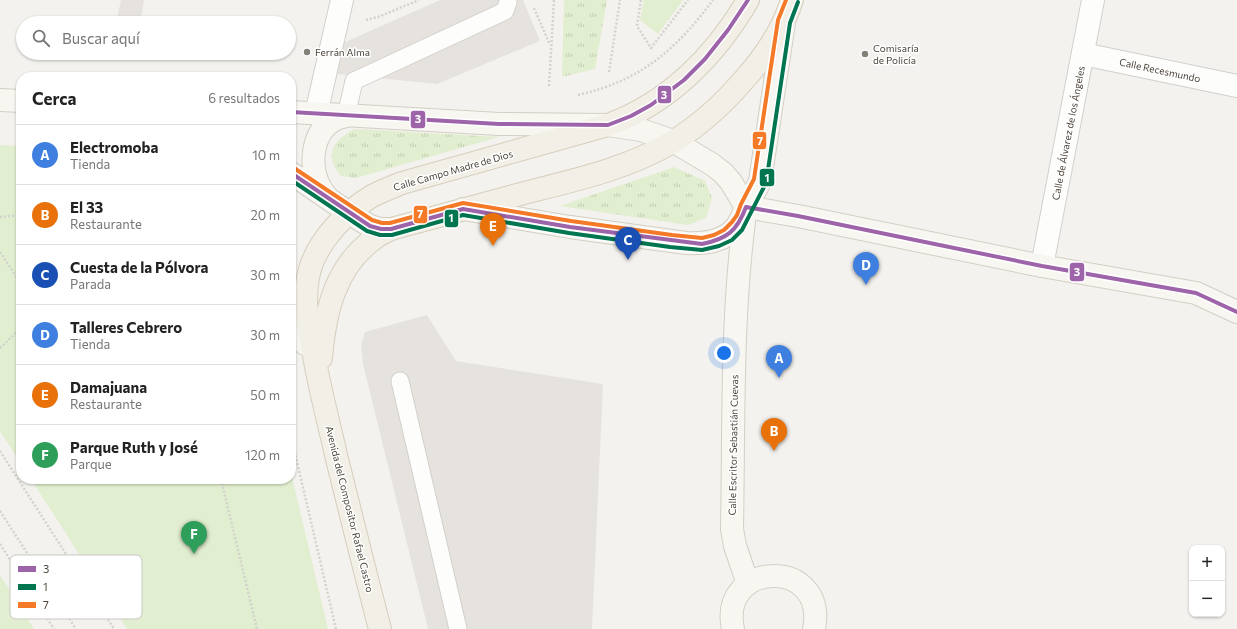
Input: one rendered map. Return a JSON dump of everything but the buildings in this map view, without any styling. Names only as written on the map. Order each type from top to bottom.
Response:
[{"type":"main road","name":"Calle Campo Madre de Dios","points":[[320,389],[308,327],[306,302],[308,279],[311,267],[323,244],[337,225],[349,213],[372,196],[402,183],[608,125],[646,108],[684,80],[705,59],[724,35],[748,0]]},
{"type":"main road","points":[[320,389],[321,358],[326,317],[333,293],[353,258],[375,237],[391,229],[594,175],[649,154],[673,141],[698,125],[733,92],[749,74],[774,41],[792,0]]},
{"type":"main road","name":"Avenida del Compositor Rafael Castro","points":[[320,389],[380,629]]},
{"type":"street","points":[[316,114],[342,0]]},
{"type":"street","name":"Calle de Álvarez de los Ángeles","points":[[1042,266],[1093,0]]},
{"type":"street","points":[[463,210],[671,242],[702,244],[716,242],[728,235],[737,226],[742,218],[761,176],[784,21]]},
{"type":"street","name":"Calle Recesmundo","points":[[1083,54],[1237,86]]},
{"type":"street","points":[[0,100],[16,101]]},
{"type":"street","points":[[296,112],[499,124],[608,125],[641,130],[673,141],[703,158],[723,173],[736,190],[746,207],[798,216],[1042,266],[1237,300]]},
{"type":"street","points":[[327,197],[320,186],[316,175],[314,152],[316,140],[321,131],[328,124],[334,120],[346,116]]},
{"type":"street","points":[[296,176],[370,226],[381,229],[391,229]]},
{"type":"street","name":"Calle Escritor Sebastián Cuevas","points":[[746,207],[739,259],[736,300],[732,529],[737,553],[748,584]]},
{"type":"street","points":[[1196,293],[1237,312]]},
{"type":"street","points":[[296,315],[320,389]]},
{"type":"street","points":[[731,626],[733,606],[739,594],[748,584],[760,577],[773,575],[786,577],[799,584],[808,593],[814,604],[819,625]]},
{"type":"lane","points":[[346,116],[354,81],[505,11],[508,0]]},
{"type":"lane","points":[[400,381],[458,629]]},
{"type":"path","points":[[336,26],[378,17],[418,0]]},
{"type":"path","points":[[549,86],[554,0]]},
{"type":"path","points":[[609,72],[620,0]]},
{"type":"path","points":[[641,0],[637,26],[651,48],[688,0]]},
{"type":"path","points":[[575,96],[608,87],[629,78],[647,67],[674,47],[694,25],[713,0]]},
{"type":"path","points":[[533,7],[551,47]]},
{"type":"path","points":[[0,216],[16,215]]},
{"type":"path","points":[[0,252],[16,276]]},
{"type":"path","points":[[0,348],[16,333]]},
{"type":"path","points":[[0,452],[16,477]]},
{"type":"path","points":[[296,457],[336,629]]},
{"type":"path","points":[[21,484],[66,555]]},
{"type":"path","points":[[222,484],[257,629]]},
{"type":"path","points":[[0,511],[28,555]]},
{"type":"path","points":[[0,544],[10,560]]},
{"type":"path","points":[[48,619],[54,629]]},
{"type":"path","points":[[70,619],[76,629]]},
{"type":"path","points":[[108,619],[114,629]]},
{"type":"green space","points":[[564,0],[607,0],[595,69],[562,77]]},
{"type":"green space","points":[[644,0],[683,0],[658,34],[640,20]]},
{"type":"green space","points":[[354,129],[499,137],[356,178],[341,176],[332,161],[333,149],[336,144],[341,138]]},
{"type":"green space","points":[[0,145],[16,146],[16,456],[0,431]]},
{"type":"green space","points":[[674,167],[705,181],[712,198],[706,218],[688,225],[560,206]]},
{"type":"green space","points":[[34,484],[294,484],[328,629],[127,629],[121,619],[142,619],[142,555],[80,555]]},
{"type":"green space","points":[[0,575],[10,591],[10,619],[28,619],[34,629],[0,629]]},
{"type":"shaded area","points":[[121,0],[144,0],[141,16],[118,16]]},
{"type":"shaded area","points":[[440,0],[523,0],[540,41],[437,84],[337,74],[343,43]]},
{"type":"shaded area","points":[[427,315],[456,361],[603,384],[592,629],[428,629],[363,364],[361,345],[365,332]]},
{"type":"transit line","name":"3","points":[[296,112],[499,124],[608,125],[631,116],[651,105],[684,80],[705,59],[728,30],[748,0]]},
{"type":"transit line","name":"7","points":[[296,169],[372,220],[382,223],[390,223],[463,203],[571,221],[672,235],[702,238],[714,235],[724,230],[732,222],[737,215],[754,179],[778,20],[786,0]]},
{"type":"transit line","name":"1","points":[[296,183],[367,231],[380,235],[392,235],[463,215],[569,233],[670,247],[702,250],[719,246],[732,240],[742,230],[766,183],[790,23],[798,2]]},
{"type":"transit line","name":"3","points":[[296,176],[370,226],[381,229],[391,229],[463,209],[570,227],[702,244],[711,242],[730,233],[739,222],[746,207],[798,216],[1042,266],[1196,293],[1237,312]]},
{"type":"place","name":"Ferrán Alma","points":[[307,52]]},
{"type":"place","name":"Comisaría de Policía","points":[[865,54]]},
{"type":"place","name":"Damajuana","points":[[493,246]]},
{"type":"place","name":"Cuesta de la Pólvora","points":[[628,260]]},
{"type":"place","name":"Talleres Cebrero","points":[[866,285]]},
{"type":"place","name":"Electromoba","points":[[779,378]]},
{"type":"place","name":"El 33","points":[[774,451]]},
{"type":"place","name":"Parque Ruth y José","points":[[194,554]]}]
